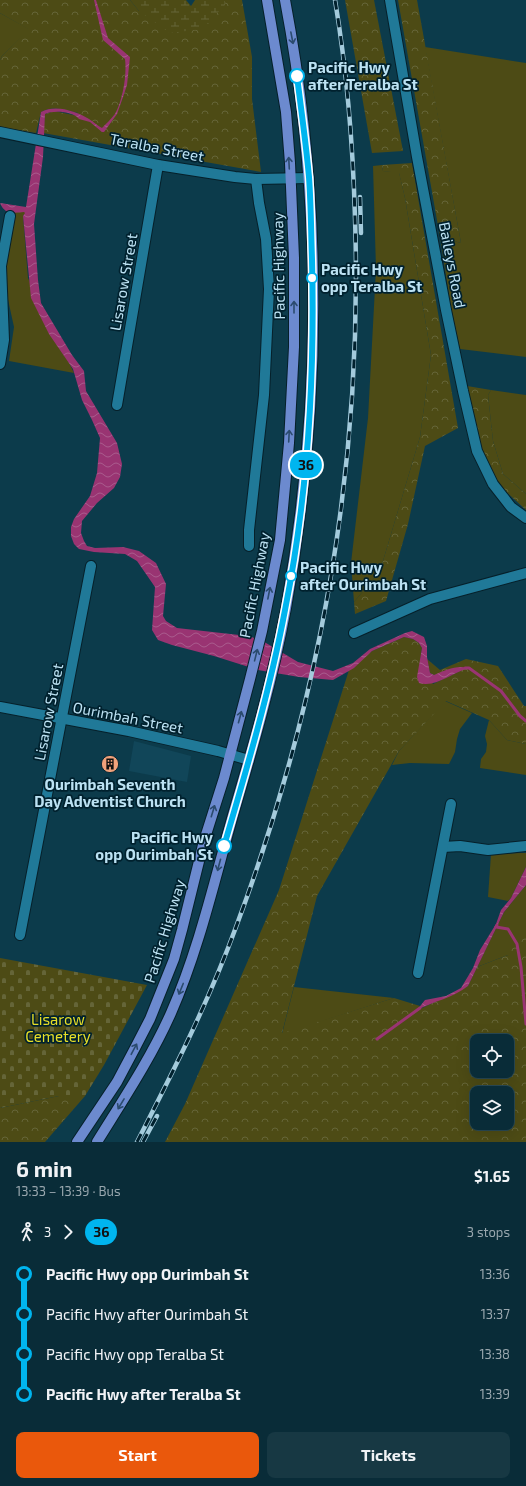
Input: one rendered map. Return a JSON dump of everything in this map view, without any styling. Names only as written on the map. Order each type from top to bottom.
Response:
[{"type":"main road","name":"Pacific Highway","points":[[77,1142],[117,1082],[150,1019],[174,959],[204,841],[230,755],[250,679],[262,631],[280,540],[289,443],[294,347],[294,258],[286,112],[267,0]]},
{"type":"main road","points":[[97,1142],[152,1051],[170,1015],[201,934],[269,683],[280,634],[299,524],[307,456],[314,327],[309,178],[294,46],[285,0]]},
{"type":"street","name":"Baileys Road","points":[[390,0],[417,157],[446,310],[477,451],[493,484],[511,507],[526,518]]},
{"type":"street","name":"Teralba Street","points":[[0,132],[158,164],[256,179],[309,178]]},
{"type":"street","name":"Lisarow Street","points":[[117,405],[158,164]]},
{"type":"street","name":"Pacific Highway","points":[[249,546],[264,395],[269,289],[266,239],[256,179]]},
{"type":"street","points":[[0,364],[4,340],[1,266],[10,216]]},
{"type":"street","name":"Lisarow Street","points":[[20,935],[91,566]]},
{"type":"street","points":[[354,633],[430,599],[526,573]]},
{"type":"street","name":"Ourimbah Street","points":[[0,707],[129,731],[249,760]]},
{"type":"street","points":[[418,973],[451,804]]},
{"type":"street","points":[[443,847],[460,846],[488,850],[526,846]]},
{"type":"shaded area","points":[[134,741],[191,756],[187,782],[129,771]]},
{"type":"green space","points":[[0,0],[130,0],[139,11],[225,5],[225,0],[242,0],[252,57],[252,99],[261,172],[43,133],[45,114],[54,111],[78,116],[78,113],[55,108],[41,112],[36,133],[0,127],[0,60],[28,29],[0,13]]},
{"type":"green space","points":[[130,0],[186,0],[191,6],[195,0],[225,0],[225,5],[202,29],[170,33],[139,11]]},
{"type":"green space","points":[[345,0],[374,0],[403,151],[372,153]]},
{"type":"green space","points":[[398,0],[417,0],[461,243],[440,237]]},
{"type":"green space","points":[[0,13],[29,29],[2,56],[0,60]]},
{"type":"green space","points":[[425,47],[526,63],[526,357],[460,349],[451,308],[440,237],[461,243]]},
{"type":"green space","points":[[412,163],[458,428],[425,446],[408,524],[386,601],[355,614],[354,602],[380,571],[420,437],[431,355],[405,198],[399,173],[383,171],[382,165]]},
{"type":"green space","points":[[382,165],[383,171],[399,172],[405,198],[431,355],[420,437],[380,571],[354,602],[351,563],[368,418],[376,269],[373,166]]},
{"type":"green space","points":[[14,207],[28,211],[23,216],[28,278],[74,373],[9,361],[14,327],[7,295],[6,266]]},
{"type":"green space","points":[[467,386],[491,390],[488,395],[493,441],[503,474],[526,494],[526,510],[500,486],[483,453]]},
{"type":"green space","points":[[491,390],[526,395],[526,494],[503,474],[493,441],[488,395]]},
{"type":"green space","points":[[404,637],[413,639],[419,643],[422,648],[420,662],[433,684],[462,670],[434,675],[430,673],[427,659],[440,670],[466,659],[498,666],[524,706],[526,706],[526,744],[507,740],[489,720],[446,701],[399,751],[317,896],[282,1033],[394,998],[420,1006],[418,1010],[468,986],[477,967],[508,955],[509,942],[526,938],[526,1142],[165,1142],[185,1104],[279,890],[349,670],[372,651]]},
{"type":"green space","points":[[445,701],[472,713],[460,729],[455,752],[449,764],[410,763],[392,765],[399,751]]},
{"type":"green space","points":[[489,720],[507,740],[526,744],[526,775],[480,768],[481,759],[486,752],[487,744],[485,736]]},
{"type":"green space","points":[[526,853],[526,867],[511,898],[508,901],[488,897],[491,854]]},
{"type":"green space","points":[[526,885],[526,938],[521,938],[508,955],[477,967],[504,912]]},
{"type":"green space","name":"Lisarow Cemetery","points":[[0,958],[147,985],[104,1065],[85,1096],[59,1096],[0,1108]]},
{"type":"green space","points":[[294,987],[394,998],[282,1034]]},
{"type":"green space","points":[[59,1096],[85,1096],[45,1142],[0,1142],[0,1108]]},
{"type":"water","points":[[94,0],[96,0],[108,38],[130,57],[127,85],[117,114],[104,132],[90,122],[79,119],[72,114],[58,112],[45,114],[43,157],[34,224],[41,303],[72,355],[84,371],[86,391],[117,443],[122,464],[120,477],[114,488],[97,503],[82,521],[81,533],[84,541],[87,546],[95,548],[123,547],[139,551],[156,563],[166,584],[163,616],[166,621],[177,628],[248,636],[261,640],[298,662],[333,671],[353,663],[370,649],[412,631],[424,637],[427,646],[427,657],[430,673],[434,675],[455,668],[469,668],[438,682],[425,684],[419,683],[417,677],[422,648],[419,643],[413,639],[404,637],[372,651],[354,668],[333,680],[299,677],[258,670],[172,645],[158,640],[152,630],[155,587],[137,561],[125,554],[94,552],[79,549],[74,544],[71,536],[71,527],[74,519],[90,496],[97,473],[100,438],[82,400],[73,369],[49,334],[31,298],[23,216],[25,213],[13,213],[4,210],[0,203],[26,207],[41,112],[53,109],[72,111],[84,116],[102,128],[115,114],[118,108],[124,87],[125,59],[103,40]]},
{"type":"water","points":[[526,867],[526,885],[504,912],[468,986],[456,994],[417,1010],[425,1000],[446,996],[461,988],[473,968],[480,950],[496,924],[501,910],[511,898]]},
{"type":"waterway","points":[[465,668],[469,668],[501,691],[520,716],[526,721]]},
{"type":"waterway","points":[[497,925],[496,927],[508,929],[517,944],[521,967],[526,1024]]},
{"type":"waterway","points":[[377,1039],[420,1008]]},
{"type":"railway","points":[[137,1142],[177,1063],[214,982],[236,927],[266,841],[292,754],[314,666],[331,578],[344,489],[352,400],[356,309],[353,163],[346,81],[335,0]]},
{"type":"railway","points":[[360,197],[361,233]]},
{"type":"railway","points":[[143,1142],[157,1116]]},
{"type":"bus line","name":"36","points":[[224,846],[255,738],[283,622],[299,524],[307,456],[314,327],[309,178],[297,76]]},
{"type":"place","name":"Pacific Hwy after Teralba St","points":[[297,76]]},
{"type":"place","name":"Pacific Hwy opp Teralba St","points":[[312,278]]},
{"type":"place","name":"Pacific Hwy after Ourimbah St","points":[[291,576]]},
{"type":"place","name":"Ourimbah Seventh Day Adventist Church","points":[[110,764]]},
{"type":"place","name":"Pacific Hwy opp Ourimbah St","points":[[224,846]]}]
